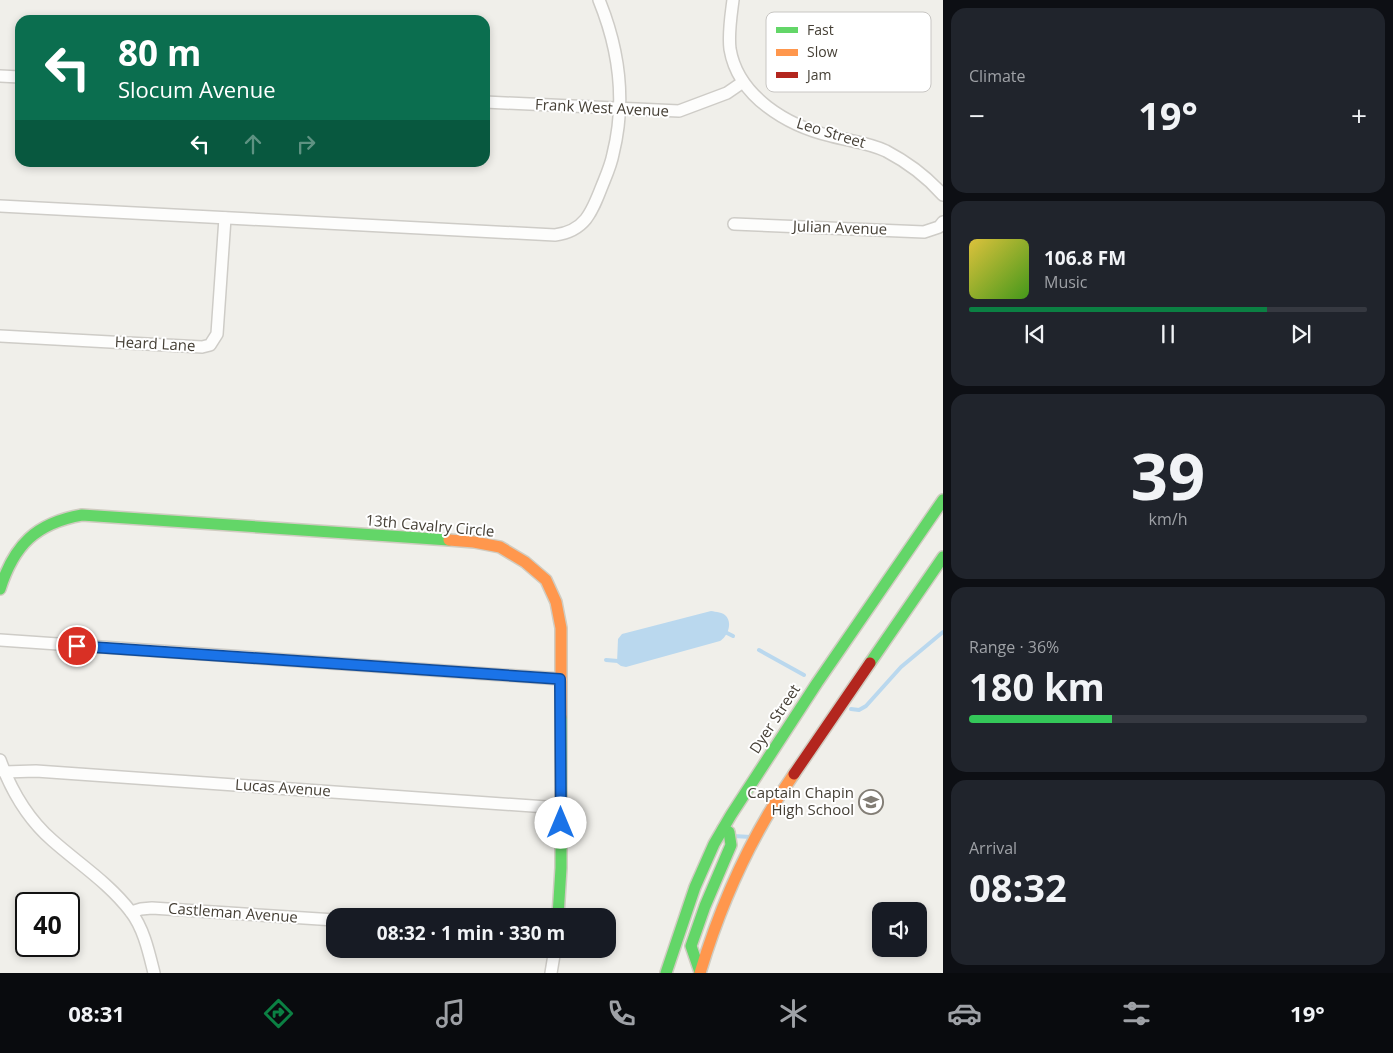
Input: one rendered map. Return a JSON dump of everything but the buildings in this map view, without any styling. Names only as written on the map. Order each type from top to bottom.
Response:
[{"type":"main road","name":"Dyer Street","points":[[666,973],[694,890],[723,829],[798,710],[943,501]]},
{"type":"main road","name":"13th Cavalry Circle","points":[[0,589],[3,576],[24,541],[52,521],[66,516],[82,515],[474,542],[500,547],[525,562],[546,580],[556,602],[561,628],[561,808],[558,908]]},
{"type":"main road","points":[[700,972],[720,913],[741,866],[764,822],[943,557]]},
{"type":"main road","points":[[700,972],[691,946],[705,906],[731,844],[730,832],[723,829]]},
{"type":"street","points":[[0,206],[555,235],[566,234],[584,222],[591,211],[613,155],[620,109],[616,54],[608,20],[599,0]]},
{"type":"street","name":"Leo Street","points":[[733,0],[730,49],[735,68],[743,82],[756,97],[774,113],[800,126],[885,151],[913,167],[934,184],[943,195]]},
{"type":"street","points":[[0,76],[15,77]]},
{"type":"street","name":"Frank West Avenue","points":[[490,102],[679,111],[727,93],[743,82]]},
{"type":"street","name":"Heard Lane","points":[[0,336],[202,347],[210,345],[218,334],[225,218]]},
{"type":"street","name":"Julian Avenue","points":[[734,224],[924,232],[938,227],[943,222]]},
{"type":"street","points":[[0,640],[560,679]]},
{"type":"street","points":[[0,760],[4,772],[31,819],[52,840],[111,889],[131,912],[146,945],[154,973]]},
{"type":"street","name":"Lucas Avenue","points":[[4,772],[46,772],[561,808]]},
{"type":"street","name":"Castleman Avenue","points":[[131,912],[152,908],[326,919]]},
{"type":"street","points":[[551,973],[554,958]]},
{"type":"water","points":[[711,611],[719,612],[728,619],[728,630],[725,637],[720,641],[626,667],[617,663],[618,639],[622,634]]},
{"type":"waterway","points":[[851,709],[859,710],[866,706],[901,667],[943,632]]},
{"type":"waterway","points":[[727,633],[733,636]]},
{"type":"waterway","points":[[759,650],[804,675]]},
{"type":"waterway","points":[[606,660],[618,661]]},
{"type":"waterway","points":[[733,836],[751,837]]},
{"type":"traffic: fast","points":[[666,973],[695,887],[714,844],[817,683],[943,500]]},
{"type":"traffic: fast","points":[[0,589],[12,560],[29,538],[52,524],[82,515],[449,540]]},
{"type":"traffic: fast","points":[[870,663],[943,557]]},
{"type":"traffic: fast","points":[[558,908],[561,868],[561,717]]},
{"type":"traffic: fast","points":[[700,972],[691,946],[705,906],[731,845],[729,832],[723,829]]},
{"type":"traffic: slow","points":[[449,540],[500,547],[525,562],[546,580],[556,602],[561,628],[561,717]]},
{"type":"traffic: slow","points":[[700,973],[708,947],[739,870],[751,845],[794,774]]},
{"type":"traffic: jam","points":[[794,774],[870,663]]},
{"type":"place","name":"Captain Chapin High School","points":[[871,802]]},
{"type":"route","points":[[77,646],[560,679],[561,823]]}]
